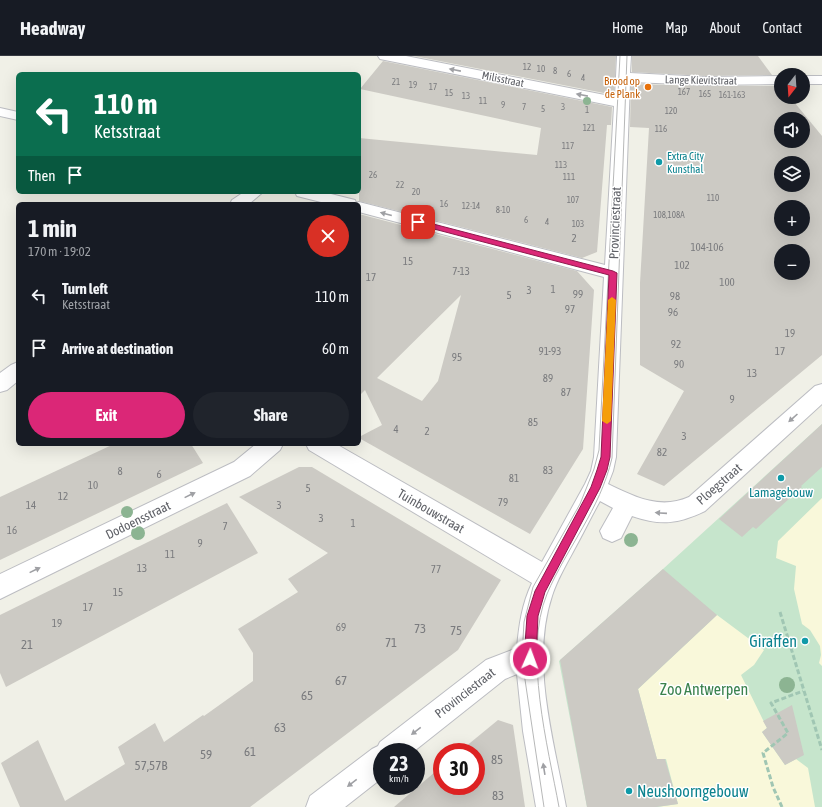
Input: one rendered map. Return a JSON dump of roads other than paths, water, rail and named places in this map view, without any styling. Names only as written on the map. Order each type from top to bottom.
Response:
[{"type":"street","name":"Milisstraat","points":[[385,56],[621,103]]},
{"type":"street","name":"Provinciestraat","points":[[401,743],[496,669],[522,659],[530,659],[533,616],[536,602],[546,578],[595,488],[602,470],[605,457],[624,56]]},
{"type":"street","name":"Lange Kievitstraat","points":[[622,77],[706,81],[774,80]]},
{"type":"street","points":[[810,80],[822,80]]},
{"type":"street","points":[[0,112],[16,116]]},
{"type":"street","points":[[241,202],[251,194]]},
{"type":"street","points":[[311,194],[341,202]]},
{"type":"street","points":[[361,208],[613,273]]},
{"type":"street","points":[[0,384],[16,372]]},
{"type":"street","name":"Ploegstraat","points":[[595,488],[643,510],[666,514],[688,509],[698,504],[822,392]]},
{"type":"street","name":"Dodoensstraat","points":[[0,587],[242,469],[270,446]]},
{"type":"street","name":"Tuinbouwstraat","points":[[320,446],[546,578]]},
{"type":"street","points":[[530,659],[533,700],[551,807]]},
{"type":"street","points":[[321,807],[373,766]]},
{"type":"tram line","points":[[544,807],[524,673],[524,622],[533,587],[580,504],[594,469],[599,450],[620,56]]},
{"type":"tram line","points":[[559,807],[540,700],[537,671],[537,643],[540,617],[547,594],[600,495],[612,458],[627,56]]},
{"type":"place","name":"Brood op de Plank","points":[[648,87]]},
{"type":"place","name":"Extra City Kunsthal","points":[[659,162]]},
{"type":"place","name":"Lamagebouw","points":[[781,478]]},
{"type":"place","name":"Giraffen","points":[[805,641]]},
{"type":"place","name":"Neushoorngebouw","points":[[629,791]]},
{"type":"park label","name":"Zoo Antwerpen","points":[[704,689]]}]
